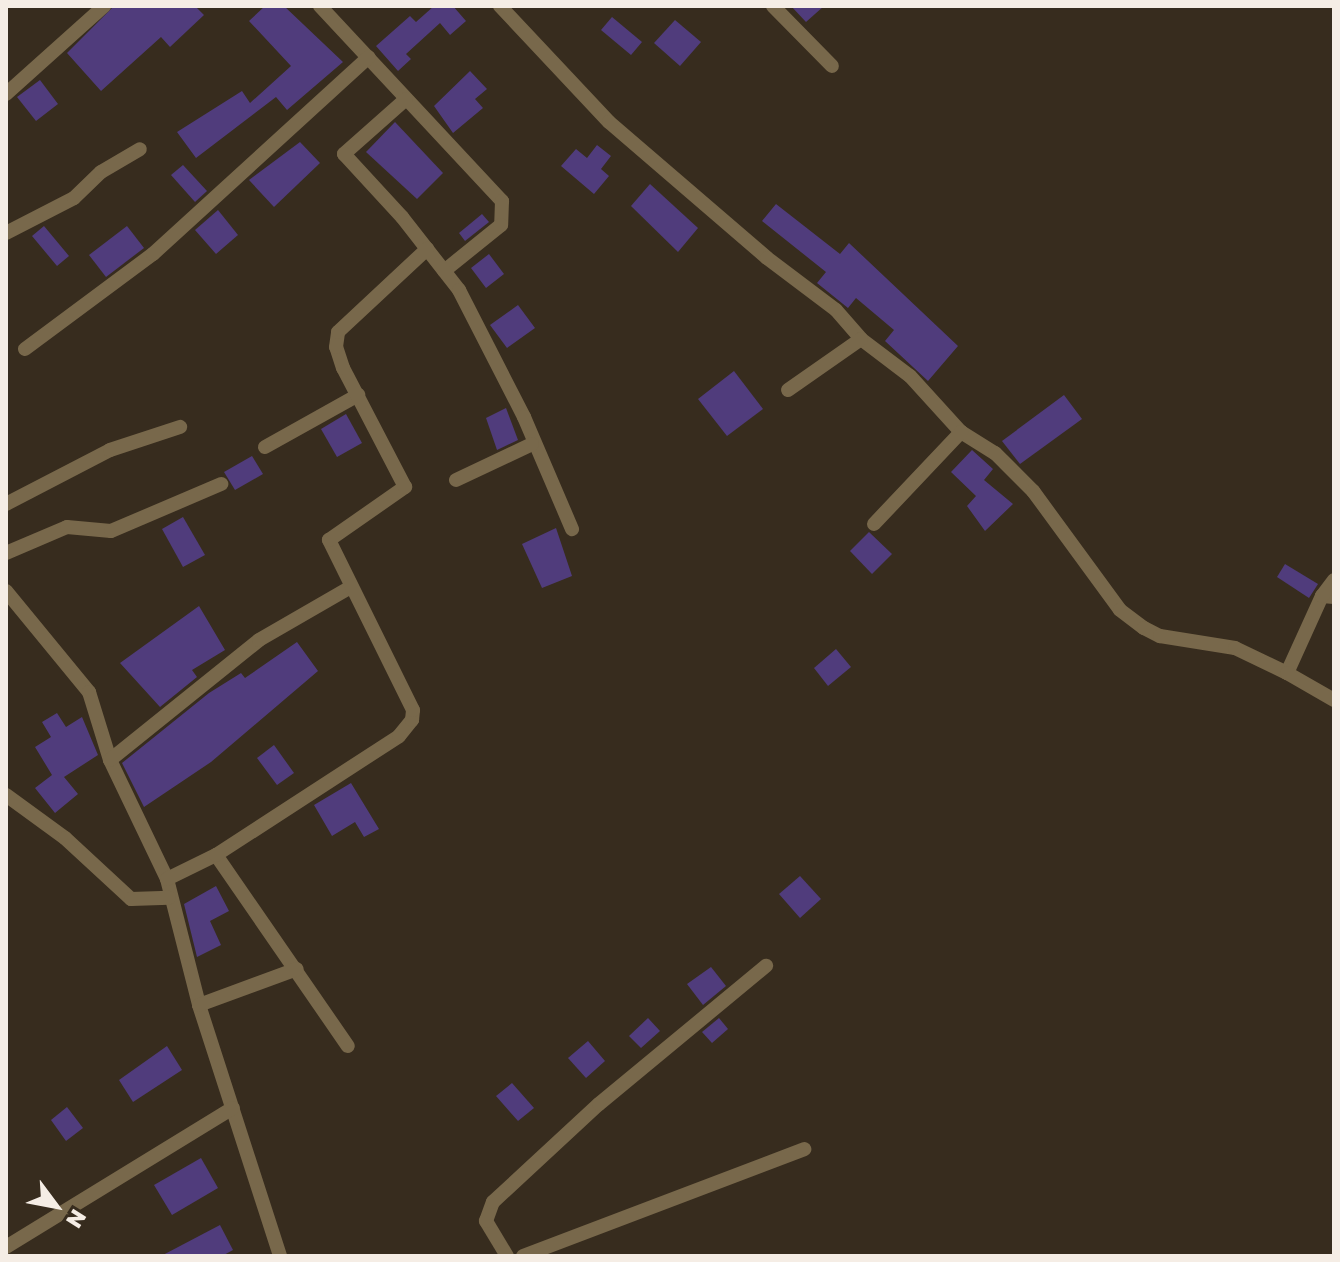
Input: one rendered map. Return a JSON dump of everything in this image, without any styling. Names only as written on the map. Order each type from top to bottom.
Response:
[{"type":"street","points":[[6,94],[104,6]]},
{"type":"street","points":[[320,6],[505,209],[501,225],[444,271]]},
{"type":"street","points":[[500,6],[609,122],[767,258],[836,310],[861,339],[910,376],[961,432],[995,453],[1033,491],[1120,610],[1144,628],[1182,641],[1223,644],[1287,673],[1334,700]]},
{"type":"street","points":[[773,6],[832,66]]},
{"type":"street","points":[[25,349],[153,254],[369,57]]},
{"type":"street","points":[[406,99],[344,154],[444,271],[492,354],[572,529]]},
{"type":"street","points":[[6,233],[74,198],[101,172],[140,149]]},
{"type":"street","points":[[167,879],[216,855],[399,736],[412,720],[413,710],[330,548],[332,533],[396,497],[405,487],[336,347],[338,332],[427,249]]},
{"type":"street","points":[[788,390],[861,339]]},
{"type":"street","points":[[265,447],[358,395]]},
{"type":"street","points":[[6,504],[110,450],[180,427]]},
{"type":"street","points":[[874,524],[961,432]]},
{"type":"street","points":[[456,480],[532,444]]},
{"type":"street","points":[[6,553],[67,527],[111,531],[221,484]]},
{"type":"street","points":[[1287,673],[1334,580]]},
{"type":"street","points":[[110,760],[259,640],[349,588]]},
{"type":"street","points":[[6,591],[89,692],[110,760],[167,879],[169,898],[199,1005],[280,1256]]},
{"type":"street","points":[[6,795],[65,838],[131,899],[169,898]]},
{"type":"street","points":[[216,855],[348,1046]]},
{"type":"street","points":[[507,1256],[486,1221],[493,1202],[599,1104],[766,966]]},
{"type":"street","points":[[199,1005],[297,969]]},
{"type":"street","points":[[6,1247],[233,1108]]},
{"type":"street","points":[[523,1256],[804,1149]]},
{"type":"building","points":[[114,6],[195,6],[204,15],[170,47],[161,37],[101,91],[67,53]]},
{"type":"building","points":[[265,6],[284,6],[343,62],[287,110],[276,97],[196,158],[177,132],[242,91],[250,103],[291,66],[249,21]]},
{"type":"building","points":[[434,6],[453,6],[466,21],[450,35],[440,23],[406,54],[411,59],[398,71],[376,46],[410,16],[416,22]]},
{"type":"building","points":[[791,6],[824,6],[806,22]]},
{"type":"building","points":[[612,17],[642,42],[631,55],[601,30]]},
{"type":"building","points":[[675,20],[701,42],[680,66],[654,43]]},
{"type":"building","points":[[470,71],[487,89],[475,99],[483,108],[453,133],[434,106]]},
{"type":"building","points":[[40,80],[58,104],[36,121],[17,97]]},
{"type":"building","points":[[395,122],[443,173],[417,199],[366,152]]},
{"type":"building","points":[[300,142],[320,163],[274,207],[249,180]]},
{"type":"building","points":[[597,145],[611,156],[601,169],[609,176],[594,194],[561,166],[576,149],[587,158]]},
{"type":"building","points":[[183,165],[207,191],[195,202],[171,175]]},
{"type":"building","points":[[650,184],[698,228],[678,252],[631,206]]},
{"type":"building","points":[[776,204],[840,254],[849,243],[958,346],[928,381],[885,341],[894,330],[856,298],[848,308],[817,283],[826,272],[762,221]]},
{"type":"building","points":[[218,210],[238,235],[216,254],[195,230]]},
{"type":"building","points":[[482,214],[489,222],[465,241],[459,233]]},
{"type":"building","points":[[44,226],[69,256],[57,266],[32,236]]},
{"type":"building","points":[[127,226],[144,248],[106,277],[89,255]]},
{"type":"building","points":[[489,254],[504,274],[486,288],[471,268]]},
{"type":"building","points":[[518,305],[535,328],[507,348],[490,325]]},
{"type":"building","points":[[734,371],[763,409],[727,436],[698,399]]},
{"type":"building","points":[[1064,395],[1082,419],[1020,464],[1002,441]]},
{"type":"building","points":[[506,408],[518,440],[497,450],[486,418]]},
{"type":"building","points":[[346,414],[362,443],[337,457],[321,429]]},
{"type":"building","points":[[972,450],[993,469],[984,480],[1013,504],[985,531],[967,506],[976,496],[951,472]]},
{"type":"building","points":[[252,456],[263,474],[235,490],[224,472]]},
{"type":"building","points":[[183,517],[205,555],[183,567],[162,529]]},
{"type":"building","points":[[556,528],[572,576],[542,588],[522,544]]},
{"type":"building","points":[[869,532],[892,554],[872,574],[850,551]]},
{"type":"building","points":[[1285,564],[1318,584],[1309,598],[1277,577]]},
{"type":"building","points":[[199,606],[225,650],[192,670],[197,677],[160,707],[120,663]]},
{"type":"building","points":[[297,642],[318,671],[211,762],[144,807],[122,763],[209,693],[241,673],[245,678]]},
{"type":"building","points":[[836,649],[851,667],[828,686],[814,668]]},
{"type":"building","points":[[57,713],[66,727],[82,717],[98,755],[64,777],[78,794],[55,813],[35,788],[52,775],[35,747],[51,737],[42,722]]},
{"type":"building","points":[[274,745],[294,773],[277,785],[257,758]]},
{"type":"building","points":[[351,783],[379,829],[364,837],[355,822],[332,836],[314,805]]},
{"type":"building","points":[[800,876],[821,899],[800,918],[779,894]]},
{"type":"building","points":[[216,886],[229,911],[210,921],[221,945],[197,957],[184,904]]},
{"type":"building","points":[[711,967],[726,986],[703,1005],[687,984]]},
{"type":"building","points":[[648,1018],[660,1031],[641,1048],[629,1036]]},
{"type":"building","points":[[719,1018],[728,1029],[712,1043],[702,1032]]},
{"type":"building","points":[[588,1041],[605,1061],[586,1078],[568,1058]]},
{"type":"building","points":[[167,1046],[182,1070],[133,1102],[119,1080]]},
{"type":"building","points":[[512,1083],[534,1108],[518,1121],[496,1096]]},
{"type":"building","points":[[67,1107],[83,1128],[66,1141],[51,1120]]},
{"type":"building","points":[[201,1158],[218,1188],[172,1215],[154,1185]]},
{"type":"building","points":[[220,1225],[233,1250],[222,1256],[161,1256]]}]
